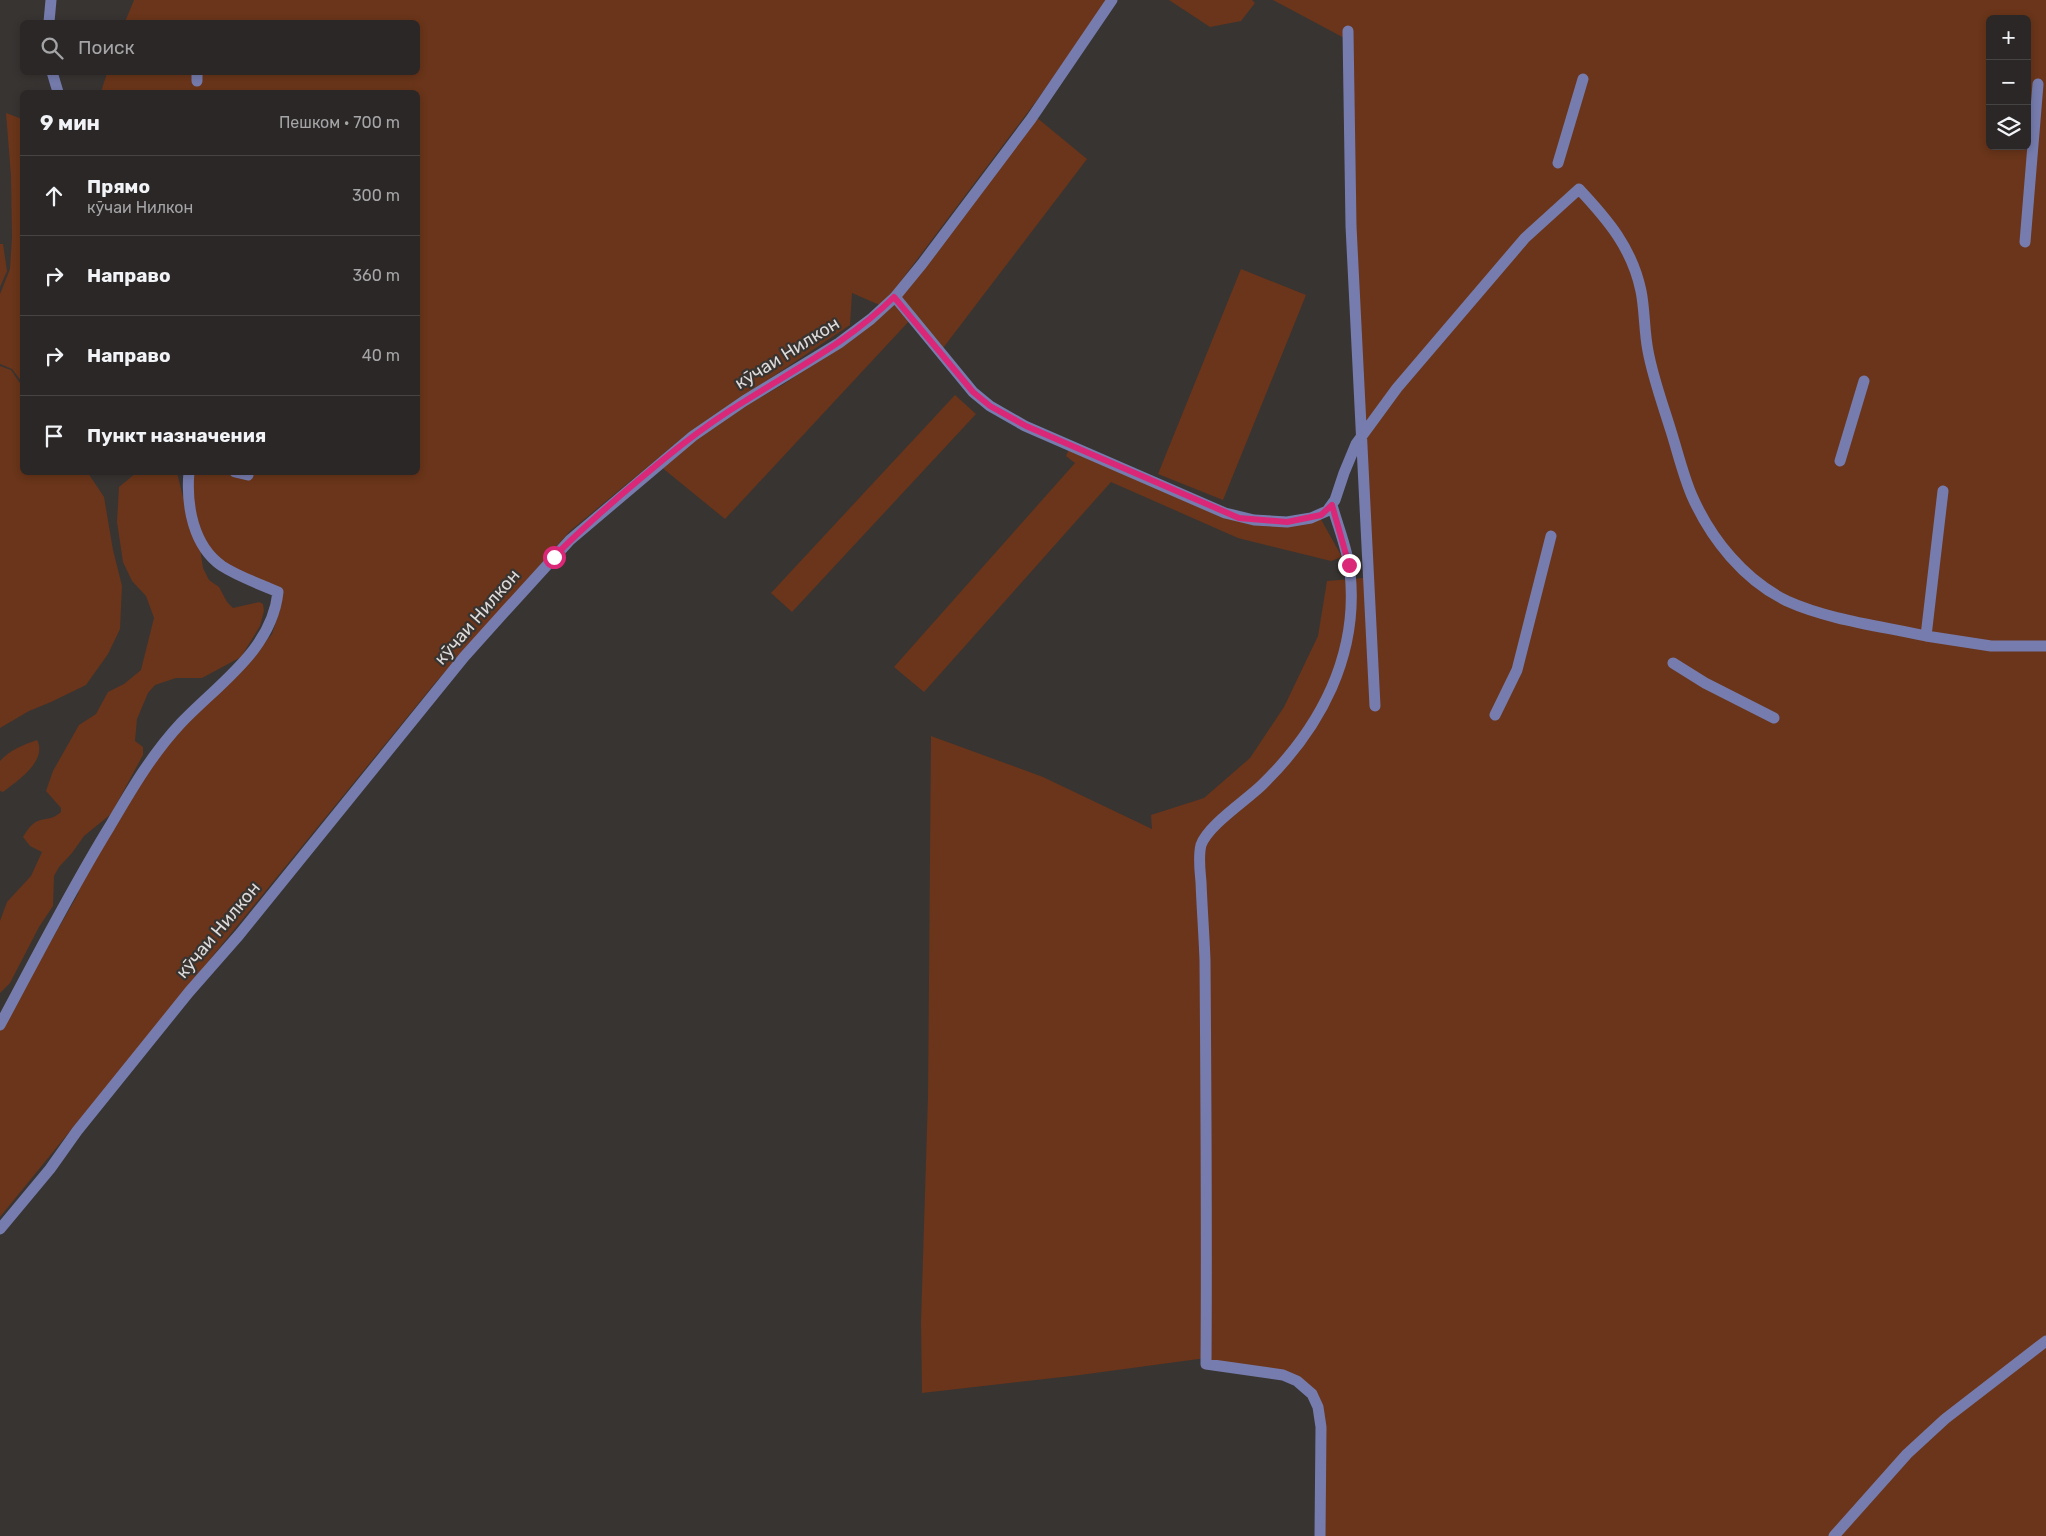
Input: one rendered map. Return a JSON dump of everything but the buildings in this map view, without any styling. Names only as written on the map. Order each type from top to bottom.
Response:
[{"type":"street","points":[[49,20],[51,0]]},
{"type":"street","name":"кӯчаи Нилкон","points":[[0,1229],[50,1169],[188,992],[238,935],[458,664],[570,540],[693,436],[744,401],[839,343],[871,319],[894,297],[922,264],[1040,107],[1112,0]]},
{"type":"street","points":[[1348,31],[1351,226],[1376,706]]},
{"type":"street","points":[[53,75],[57,90]]},
{"type":"street","points":[[1558,163],[1583,79]]},
{"type":"street","points":[[2025,242],[2038,84]]},
{"type":"street","points":[[894,297],[973,392],[990,406],[1026,426],[1239,518],[1293,522],[1321,515],[1332,505],[1353,450],[1421,359],[1525,238],[1579,189],[1619,235],[1631,259],[1641,290],[1651,366],[1686,481],[1698,508],[1724,550],[1752,578],[1772,593],[1813,612],[1926,636],[1991,646],[2046,646]]},
{"type":"street","points":[[1840,461],[1864,381]]},
{"type":"street","points":[[0,1025],[80,876],[140,775],[182,722],[249,656],[264,635],[276,610],[278,592],[223,567],[215,560],[202,542],[189,508],[189,475]]},
{"type":"street","points":[[1926,636],[1943,490]]},
{"type":"street","points":[[1320,1536],[1321,1427],[1318,1408],[1312,1394],[1297,1381],[1283,1375],[1206,1364],[1206,1064],[1204,936],[1200,858],[1201,845],[1211,830],[1263,784],[1292,752],[1325,704],[1336,676],[1349,636],[1352,613],[1349,565],[1332,505]]},
{"type":"street","points":[[1494,715],[1517,670],[1551,536]]},
{"type":"street","points":[[1674,663],[1705,683],[1774,718]]},
{"type":"street","points":[[1834,1536],[1906,1454],[1945,1419],[2046,1341]]},
{"type":"shaded area","points":[[134,0],[1107,0],[1037,100],[882,306],[852,293],[850,325],[691,431],[570,531],[435,683],[0,1217],[0,1030],[78,894],[82,870],[160,749],[246,665],[272,634],[280,610],[278,591],[223,568],[203,541],[192,515],[191,475],[420,475],[420,90],[102,90],[106,75],[420,75],[420,20],[126,20]]},
{"type":"shaded area","points":[[1169,0],[1252,0],[1255,3],[1241,21],[1210,27]]},
{"type":"shaded area","points":[[1273,0],[2046,0],[2046,1536],[1318,1536],[1321,1453],[1309,1386],[1228,1366],[1206,1358],[922,1393],[921,1322],[928,1097],[931,736],[1043,777],[1152,829],[1151,815],[1204,798],[1250,758],[1284,707],[1318,636],[1327,581],[1363,578],[1348,40]]},
{"type":"shaded area","points":[[6,113],[20,118],[20,379],[12,369],[0,364],[0,294],[10,269],[12,237],[11,176]]},
{"type":"shaded area","points":[[1036,117],[1087,159],[940,352],[911,319],[725,519],[660,466],[720,420],[784,384],[843,344],[888,309]]},
{"type":"shaded area","points":[[0,244],[3,244],[7,271],[0,287]]},
{"type":"shaded area","points":[[1241,269],[1306,295],[1223,500],[1158,474]]},
{"type":"shaded area","points":[[0,366],[11,370],[20,383],[20,475],[89,475],[104,497],[113,550],[122,586],[120,629],[108,654],[86,685],[29,711],[0,728]]},
{"type":"shaded area","points":[[955,395],[976,414],[792,612],[771,593]]},
{"type":"shaded area","points":[[1070,447],[1237,520],[1287,520],[1318,514],[1342,557],[1331,561],[1238,538],[1111,482],[924,692],[894,667],[1075,463],[1066,456]]},
{"type":"shaded area","points":[[134,475],[178,475],[185,505],[200,548],[203,568],[209,580],[219,587],[227,602],[233,608],[259,602],[263,604],[264,611],[260,626],[241,657],[202,678],[176,678],[155,685],[148,693],[137,719],[135,741],[143,747],[143,755],[111,814],[84,836],[59,867],[54,876],[53,906],[39,927],[10,983],[0,993],[0,921],[7,902],[31,876],[42,852],[30,846],[23,837],[33,824],[51,818],[61,812],[61,808],[46,791],[53,771],[79,725],[96,714],[108,692],[124,684],[141,670],[154,618],[146,596],[132,581],[123,562],[117,522],[119,487]]},
{"type":"shaded area","points":[[37,740],[39,748],[35,763],[16,782],[3,792],[0,791],[0,761],[12,751]]},
{"type":"route","points":[[554,557],[570,540],[654,467],[693,436],[744,401],[839,343],[871,319],[894,297],[968,387],[983,401],[999,411],[1026,426],[1239,518],[1277,522],[1299,521],[1321,515],[1332,505],[1349,565]]}]
